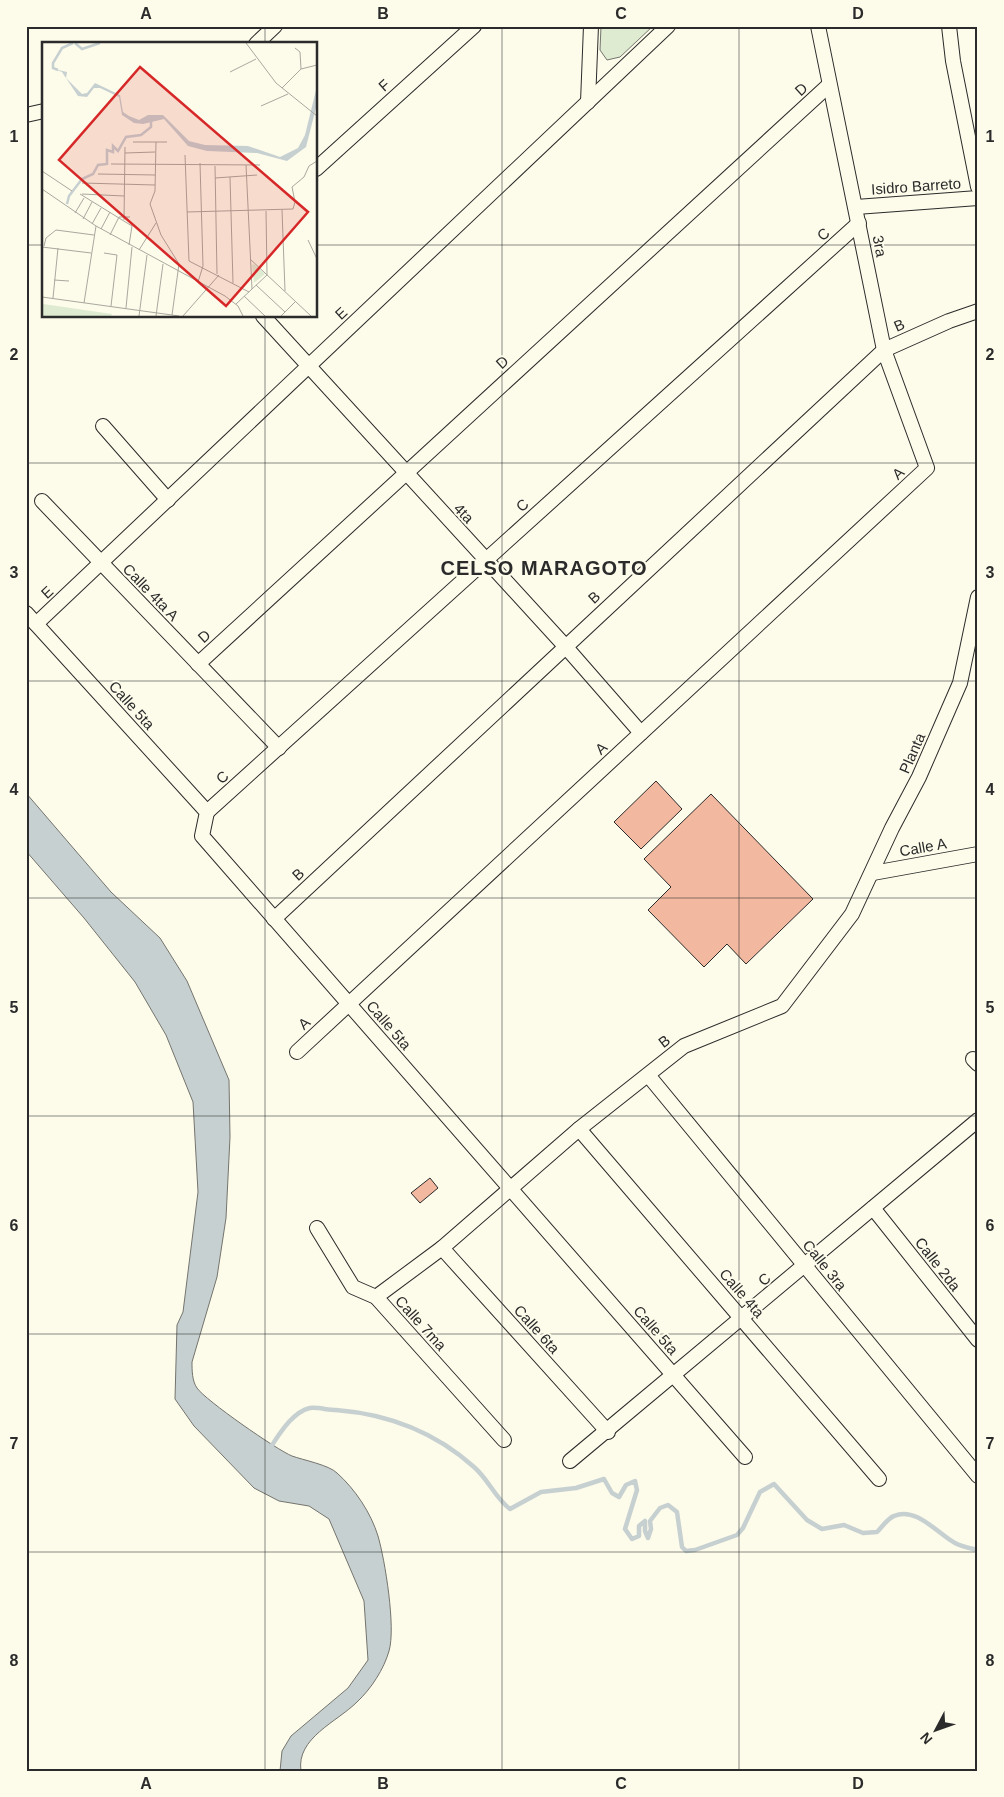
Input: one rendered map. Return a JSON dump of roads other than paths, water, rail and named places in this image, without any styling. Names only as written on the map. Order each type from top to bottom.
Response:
[{"type":"street","points":[[258,42],[275,26]]},
{"type":"street","name":"F","points":[[318,167],[474,26]]},
{"type":"street","points":[[588,102],[591,26]]},
{"type":"street","name":"E","points":[[36,624],[668,26]]},
{"type":"street","name":"3ra","points":[[818,26],[884,350],[927,468]]},
{"type":"street","points":[[949,26],[953,61],[978,187]]},
{"type":"street","name":"D","points":[[198,664],[829,85]]},
{"type":"street","points":[[26,115],[42,111]]},
{"type":"street","name":"Isidro Barreto","points":[[856,206],[978,198]]},
{"type":"street","name":"C","points":[[207,812],[859,223]]},
{"type":"street","name":"B","points":[[274,918],[884,350],[949,321],[978,312]]},
{"type":"street","name":"4ta","points":[[265,318],[405,474],[565,646],[641,733]]},
{"type":"street","points":[[103,426],[168,500]]},
{"type":"street","name":"A","points":[[297,1052],[927,468]]},
{"type":"street","name":"Calle 4ta A","points":[[42,501],[278,748]]},
{"type":"street","name":"Planta","points":[[852,914],[873,873],[892,828],[919,778],[960,683],[978,597]]},
{"type":"street","name":"Calle 5ta","points":[[26,613],[207,812],[202,836],[745,1457]]},
{"type":"street","name":"Calle A","points":[[873,873],[978,854]]},
{"type":"street","name":"B","points":[[376,1297],[442,1248],[579,1128],[684,1046],[782,1006],[852,914]]},
{"type":"street","name":"Calle 3ra","points":[[648,1075],[978,1476]]},
{"type":"street","name":"C","points":[[570,1461],[608,1432],[978,1120]]},
{"type":"street","name":"Calle 4ta","points":[[579,1128],[880,1479]]},
{"type":"street","name":"Calle 2da","points":[[873,1208],[978,1340]]},
{"type":"street","name":"Calle 7ma","points":[[317,1228],[353,1287],[376,1297],[504,1440]]},
{"type":"street","name":"Calle 6ta","points":[[442,1248],[608,1432]]},
{"type":"waterway","points":[[270,1448],[292,1419],[303,1410],[316,1408],[355,1412],[410,1427],[443,1444],[474,1467],[500,1500],[510,1509],[541,1492],[576,1488],[604,1479],[612,1493],[619,1497],[626,1485],[635,1481],[637,1490],[625,1529],[632,1539],[639,1536],[639,1526],[645,1521],[645,1531],[648,1538],[651,1529],[650,1521],[660,1508],[668,1505],[677,1512],[682,1547],[686,1551],[695,1550],[737,1535],[743,1528],[760,1492],[774,1484],[807,1520],[822,1529],[844,1525],[863,1533],[877,1532],[892,1517],[902,1514],[910,1515],[926,1522],[955,1543],[978,1550]]},
{"type":"district","name":"CELSO MARAGOTO","points":[[544,568]]}]
